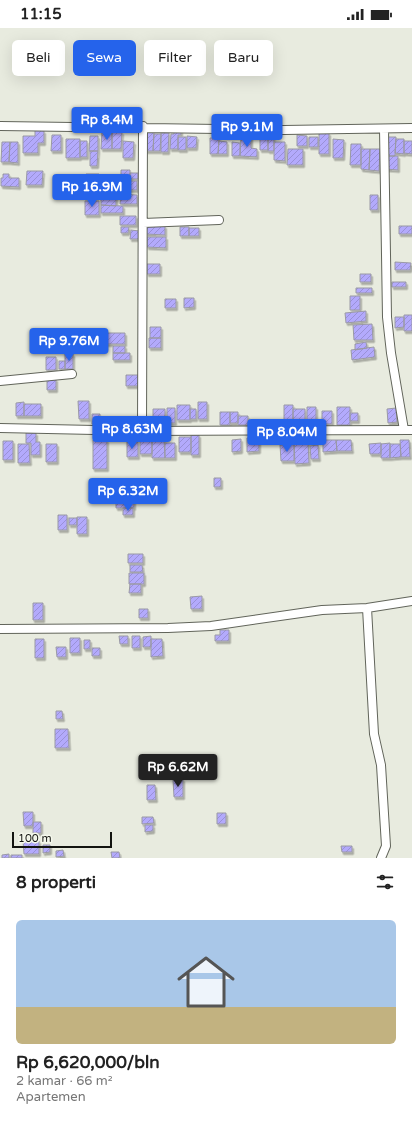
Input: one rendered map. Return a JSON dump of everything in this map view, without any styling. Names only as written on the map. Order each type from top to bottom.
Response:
[{"type":"street","points":[[0,126],[143,126],[284,130],[412,128]]},
{"type":"street","points":[[142,431],[144,223],[143,126]]},
{"type":"street","points":[[0,428],[142,431],[408,430],[395,383],[387,317],[384,129]]},
{"type":"street","points":[[144,223],[219,220]]},
{"type":"street","points":[[0,381],[72,374]]},
{"type":"street","points":[[0,629],[168,628],[229,624],[322,610],[367,608],[412,600]]},
{"type":"street","points":[[367,608],[373,722],[381,765],[386,839],[386,846],[381,858]]},
{"type":"building","points":[[174,129],[181,129],[181,135],[178,135],[178,149],[170,149],[171,134],[174,134]]},
{"type":"building","points":[[35,130],[44,131],[44,143],[38,143],[38,153],[23,153],[23,136],[35,136]]},
{"type":"building","points":[[145,131],[154,132],[153,151],[145,151]]},
{"type":"building","points":[[102,132],[112,132],[112,149],[101,149]]},
{"type":"building","points":[[112,132],[122,132],[121,149],[112,149]]},
{"type":"building","points":[[161,133],[169,133],[168,152],[161,152]]},
{"type":"building","points":[[319,133],[329,133],[329,154],[319,154]]},
{"type":"building","points":[[154,134],[161,134],[160,151],[153,151]]},
{"type":"building","points":[[52,135],[61,135],[61,151],[51,151]]},
{"type":"building","points":[[297,135],[307,136],[307,146],[297,146]]},
{"type":"building","points":[[90,136],[98,136],[98,151],[89,151]]},
{"type":"building","points":[[187,136],[197,137],[196,148],[187,148]]},
{"type":"building","points":[[178,137],[186,137],[186,150],[178,150]]},
{"type":"building","points":[[241,137],[251,137],[251,148],[257,149],[257,157],[240,156]]},
{"type":"building","points":[[260,137],[268,138],[268,150],[260,150]]},
{"type":"building","points":[[309,137],[318,137],[318,147],[309,147]]},
{"type":"building","points":[[387,137],[396,137],[395,156],[387,156]]},
{"type":"building","points":[[210,138],[219,138],[218,154],[210,154]]},
{"type":"building","points":[[268,138],[274,138],[274,151],[268,151]]},
{"type":"building","points":[[66,139],[80,139],[80,158],[66,158]]},
{"type":"building","points":[[333,139],[344,140],[343,158],[333,158]]},
{"type":"building","points":[[396,139],[404,139],[404,154],[395,153]]},
{"type":"building","points":[[80,141],[87,141],[87,157],[80,157]]},
{"type":"building","points":[[123,141],[134,142],[133,158],[123,158]]},
{"type":"building","points":[[219,141],[227,142],[227,154],[218,154]]},
{"type":"building","points":[[404,141],[412,141],[412,154],[404,153]]},
{"type":"building","points":[[2,142],[10,142],[9,162],[1,162]]},
{"type":"building","points":[[10,142],[18,142],[18,163],[9,162]]},
{"type":"building","points":[[232,142],[240,143],[240,156],[232,156]]},
{"type":"building","points":[[274,142],[285,142],[285,161],[274,160]]},
{"type":"building","points":[[351,144],[361,144],[361,165],[350,165]]},
{"type":"building","points":[[288,149],[303,149],[303,165],[287,165]]},
{"type":"building","points":[[361,149],[370,149],[369,170],[361,169]]},
{"type":"building","points":[[370,149],[380,149],[379,171],[369,170]]},
{"type":"building","points":[[90,151],[98,151],[97,166],[90,166]]},
{"type":"building","points":[[386,156],[398,156],[398,170],[385,169]]},
{"type":"building","points":[[121,170],[130,170],[130,179],[121,179]]},
{"type":"building","points":[[27,171],[43,171],[42,185],[26,185]]},
{"type":"building","points":[[130,173],[138,173],[138,179],[130,179]]},
{"type":"building","points":[[3,174],[9,174],[9,178],[19,178],[19,187],[1,186],[1,178],[3,178]]},
{"type":"building","points":[[86,174],[99,174],[99,184],[85,184]]},
{"type":"building","points":[[68,180],[81,180],[81,189],[68,189]]},
{"type":"building","points":[[120,181],[137,181],[137,190],[120,190]]},
{"type":"building","points":[[121,194],[137,195],[137,204],[120,204]]},
{"type":"building","points":[[370,195],[378,195],[378,210],[370,210]]},
{"type":"building","points":[[101,196],[116,196],[116,206],[101,205]]},
{"type":"building","points":[[85,201],[99,201],[99,215],[85,215]]},
{"type":"building","points":[[101,205],[123,206],[123,213],[101,213]]},
{"type":"building","points":[[120,216],[136,216],[136,225],[120,225]]},
{"type":"building","points":[[146,226],[165,226],[165,235],[146,234]]},
{"type":"building","points":[[399,226],[412,226],[412,234],[399,234]]},
{"type":"building","points":[[121,227],[129,227],[128,233],[121,233]]},
{"type":"building","points":[[180,227],[189,227],[189,236],[180,236]]},
{"type":"building","points":[[189,228],[199,228],[199,236],[189,236]]},
{"type":"building","points":[[131,230],[139,231],[139,239],[130,239]]},
{"type":"building","points":[[147,237],[166,237],[166,248],[147,247]]},
{"type":"building","points":[[395,262],[411,263],[410,270],[395,270]]},
{"type":"building","points":[[147,264],[160,264],[160,274],[147,274]]},
{"type":"building","points":[[360,274],[371,274],[371,282],[360,282]]},
{"type":"building","points":[[392,282],[406,282],[406,287],[392,287]]},
{"type":"building","points":[[356,288],[372,288],[372,293],[356,293]]},
{"type":"building","points":[[350,296],[360,296],[360,310],[350,310]]},
{"type":"building","points":[[184,298],[194,298],[194,307],[184,308]]},
{"type":"building","points":[[165,299],[176,299],[176,308],[165,308]]},
{"type":"building","points":[[366,311],[366,321],[346,323],[345,313]]},
{"type":"building","points":[[404,315],[412,315],[412,331],[404,331]]},
{"type":"building","points":[[395,317],[404,317],[404,327],[395,328]]},
{"type":"building","points":[[372,324],[373,340],[354,340],[353,325]]},
{"type":"building","points":[[150,327],[161,327],[161,338],[150,338]]},
{"type":"building","points":[[102,333],[125,333],[125,344],[102,344]]},
{"type":"building","points":[[149,338],[161,338],[161,348],[149,348]]},
{"type":"building","points":[[366,342],[367,348],[355,350],[355,344]]},
{"type":"building","points":[[113,346],[125,346],[125,353],[113,353]]},
{"type":"building","points":[[374,347],[375,357],[352,360],[351,350]]},
{"type":"building","points":[[113,353],[130,353],[130,360],[113,360]]},
{"type":"building","points":[[65,354],[73,354],[73,369],[65,369]]},
{"type":"building","points":[[46,357],[56,357],[56,370],[46,370]]},
{"type":"building","points":[[59,361],[65,361],[65,369],[59,369]]},
{"type":"building","points":[[126,375],[139,375],[139,386],[126,386]]},
{"type":"building","points":[[47,379],[56,379],[56,390],[47,390]]},
{"type":"building","points":[[78,401],[89,401],[89,419],[79,419]]},
{"type":"building","points":[[24,402],[24,416],[16,416],[16,403]]},
{"type":"building","points":[[198,402],[207,402],[207,419],[198,419]]},
{"type":"building","points":[[24,404],[41,404],[41,416],[24,416]]},
{"type":"building","points":[[177,405],[190,405],[190,420],[177,420]]},
{"type":"building","points":[[284,405],[293,405],[293,422],[284,422]]},
{"type":"building","points":[[307,407],[316,407],[316,421],[307,421]]},
{"type":"building","points":[[337,407],[350,407],[350,425],[337,425]]},
{"type":"building","points":[[167,408],[175,408],[175,423],[167,423]]},
{"type":"building","points":[[396,408],[397,422],[388,423],[387,409]]},
{"type":"building","points":[[153,409],[165,409],[165,424],[153,424]]},
{"type":"building","points":[[190,409],[196,409],[196,419],[190,419]]},
{"type":"building","points":[[293,409],[305,409],[305,422],[293,422]]},
{"type":"building","points":[[322,411],[332,411],[332,424],[322,424]]},
{"type":"building","points":[[220,412],[230,412],[230,425],[220,425]]},
{"type":"building","points":[[230,412],[238,412],[238,423],[230,423]]},
{"type":"building","points":[[350,413],[358,413],[358,421],[350,421]]},
{"type":"building","points":[[92,414],[100,414],[100,424],[92,424]]},
{"type":"building","points":[[238,416],[248,416],[248,425],[238,425]]},
{"type":"building","points":[[26,433],[36,433],[36,442],[40,442],[40,455],[31,455],[31,443],[26,443]]},
{"type":"building","points":[[191,435],[199,435],[199,455],[191,455]]},
{"type":"building","points":[[179,437],[191,437],[191,452],[179,452]]},
{"type":"building","points":[[259,437],[259,451],[247,452],[247,438]]},
{"type":"building","points":[[140,439],[152,439],[152,454],[140,454]]},
{"type":"building","points":[[152,439],[164,439],[165,458],[152,458]]},
{"type":"building","points":[[241,439],[241,451],[232,452],[232,440]]},
{"type":"building","points":[[93,440],[107,440],[107,469],[93,469]]},
{"type":"building","points":[[323,440],[336,440],[337,451],[323,452]]},
{"type":"building","points":[[336,440],[351,440],[352,451],[337,451]]},
{"type":"building","points":[[400,440],[409,440],[410,457],[401,457]]},
{"type":"building","points":[[3,441],[13,441],[13,460],[3,460]]},
{"type":"building","points":[[127,442],[138,442],[138,457],[127,457]]},
{"type":"building","points":[[308,442],[309,463],[295,464],[294,443]]},
{"type":"building","points":[[165,443],[175,443],[175,458],[165,458]]},
{"type":"building","points":[[381,443],[381,454],[370,454],[369,444]]},
{"type":"building","points":[[390,443],[390,458],[381,458],[381,444]]},
{"type":"building","points":[[18,444],[29,444],[30,463],[18,463]]},
{"type":"building","points":[[46,444],[57,444],[57,462],[46,462]]},
{"type":"building","points":[[294,444],[294,461],[281,461],[280,445]]},
{"type":"building","points":[[390,444],[400,444],[401,457],[390,458]]},
{"type":"building","points":[[318,445],[319,459],[311,459],[310,446]]},
{"type":"building","points":[[214,478],[221,478],[221,487],[214,487]]},
{"type":"building","points":[[106,482],[106,500],[94,500],[94,483]]},
{"type":"building","points":[[116,500],[134,500],[134,508],[116,508]]},
{"type":"building","points":[[123,508],[133,508],[133,515],[123,515]]},
{"type":"building","points":[[58,515],[67,515],[67,530],[58,530]]},
{"type":"building","points":[[77,517],[87,517],[87,534],[77,534]]},
{"type":"building","points":[[69,518],[77,518],[77,525],[69,525]]},
{"type":"building","points":[[128,554],[143,554],[143,563],[128,563]]},
{"type":"building","points":[[130,565],[142,565],[143,572],[130,572]]},
{"type":"building","points":[[129,573],[144,573],[144,584],[129,584]]},
{"type":"building","points":[[130,584],[141,584],[141,593],[129,593]]},
{"type":"building","points":[[202,596],[202,609],[191,609],[190,597]]},
{"type":"building","points":[[33,603],[43,603],[43,620],[33,620]]},
{"type":"building","points":[[139,609],[148,609],[148,618],[139,618]]},
{"type":"building","points":[[220,630],[229,630],[229,641],[215,641],[215,635],[220,635]]},
{"type":"building","points":[[119,636],[128,636],[128,644],[120,644]]},
{"type":"building","points":[[132,636],[140,636],[140,648],[132,648]]},
{"type":"building","points":[[151,636],[151,647],[143,647],[143,637]]},
{"type":"building","points":[[70,638],[80,638],[80,653],[70,653]]},
{"type":"building","points":[[35,639],[44,639],[44,658],[35,658]]},
{"type":"building","points":[[151,639],[162,639],[163,656],[151,657]]},
{"type":"building","points":[[84,640],[90,640],[90,649],[84,649]]},
{"type":"building","points":[[56,647],[66,647],[66,657],[57,657]]},
{"type":"building","points":[[92,648],[100,648],[100,656],[92,656]]},
{"type":"building","points":[[56,711],[62,711],[63,719],[56,719]]},
{"type":"building","points":[[55,729],[68,729],[69,748],[55,748]]},
{"type":"building","points":[[183,779],[183,797],[174,797],[173,780]]},
{"type":"building","points":[[147,785],[155,785],[156,800],[147,800]]},
{"type":"building","points":[[23,812],[33,812],[33,826],[24,826]]},
{"type":"building","points":[[217,813],[226,813],[226,824],[217,824]]},
{"type":"building","points":[[142,817],[153,817],[154,823],[142,824]]},
{"type":"building","points":[[33,822],[41,822],[41,833],[33,833]]},
{"type":"building","points":[[145,825],[153,825],[153,831],[145,832]]},
{"type":"building","points":[[23,841],[39,841],[39,854],[24,854]]},
{"type":"building","points":[[43,845],[50,845],[50,852],[43,853]]},
{"type":"building","points":[[341,846],[352,846],[352,852],[342,852]]},
{"type":"building","points":[[63,850],[64,856],[56,857],[56,851]]},
{"type":"building","points":[[111,852],[119,852],[120,858],[112,858]]},
{"type":"building","points":[[9,854],[9,858],[2,858],[2,855]]},
{"type":"building","points":[[11,855],[22,855],[22,858],[11,858]]}]
